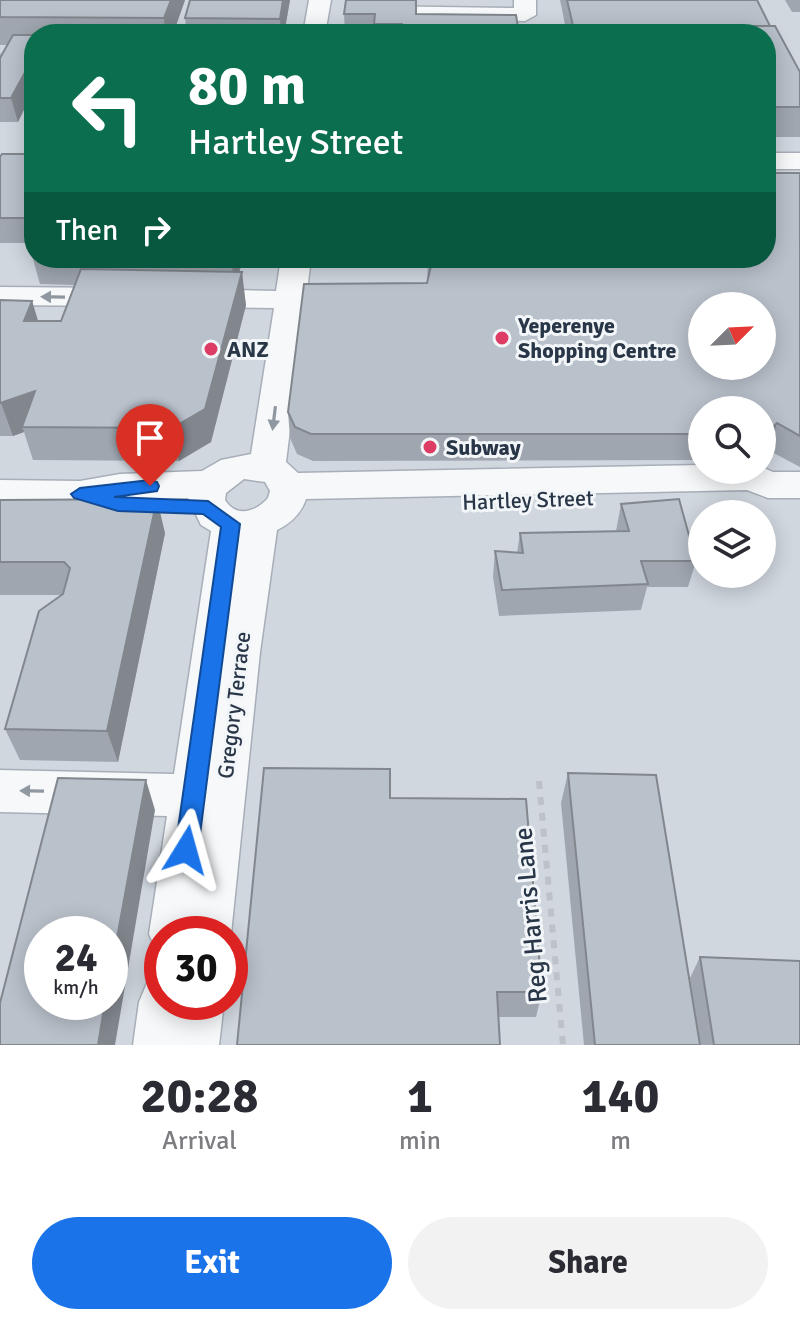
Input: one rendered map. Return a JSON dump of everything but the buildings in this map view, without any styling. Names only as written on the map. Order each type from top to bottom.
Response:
[{"type":"street","points":[[316,24],[320,0]]},
{"type":"street","points":[[359,0],[357,12],[525,15],[525,0]]},
{"type":"street","points":[[776,161],[800,161]]},
{"type":"street","name":"Gregory Terrace","points":[[281,268],[292,294]]},
{"type":"street","name":"Gregory Terrace","points":[[177,916],[194,795],[248,496],[292,294],[295,268]]},
{"type":"street","points":[[0,296],[151,298],[292,294]]},
{"type":"street","name":"Hartley Street","points":[[0,493],[80,494],[118,504],[248,496],[759,493],[784,485]]},
{"type":"street","name":"Gregory Terrace","points":[[207,916],[239,652],[248,496]]},
{"type":"street","points":[[0,791],[194,795]]},
{"type":"street","points":[[160,1045],[163,1020]]},
{"type":"street","points":[[192,1045],[195,1020]]},
{"type":"path","name":"Reg Harris Lane","points":[[539,781],[563,1045]]},
{"type":"shaded area","points":[[0,0],[800,0],[800,1045],[0,1045]]},
{"type":"place","name":"Yeperenye Shopping Centre","points":[[502,338]]},
{"type":"place","name":"ANZ","points":[[211,349]]},
{"type":"place","name":"Subway","points":[[430,447]]},
{"type":"route","points":[[150,486],[120,487],[80,494],[118,504],[208,508],[213,515],[231,524],[186,850]]}]
